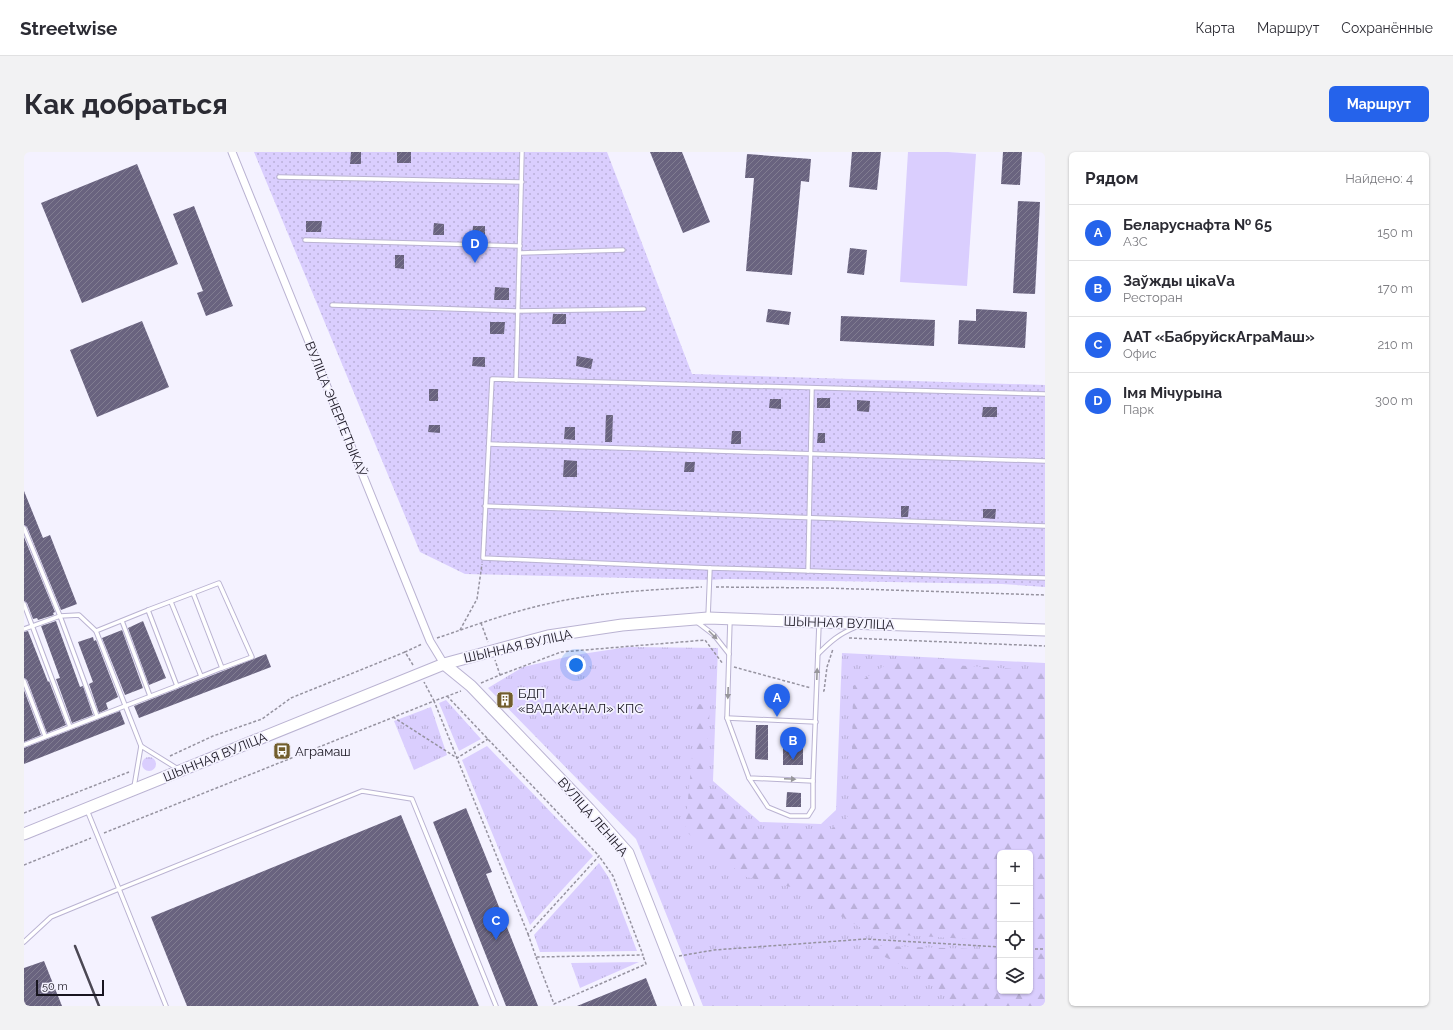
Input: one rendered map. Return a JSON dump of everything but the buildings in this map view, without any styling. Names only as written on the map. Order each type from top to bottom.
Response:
[{"type":"main road","name":"ШЫННАЯ ВУЛІЦА","points":[[24,834],[444,664],[491,650],[548,636],[607,627],[708,618],[1045,630]]},
{"type":"main road","name":"ВУЛІЦА ЛЕНІНА","points":[[444,664],[472,686],[590,809],[628,853],[688,1006]]},
{"type":"street","name":"ВУЛІЦА ЭНЕРГЕТЫКАЎ","points":[[232,152],[430,641],[444,664]]},
{"type":"lane","points":[[516,380],[522,152]]},
{"type":"lane","points":[[279,176],[522,182]]},
{"type":"lane","points":[[305,240],[520,246]]},
{"type":"lane","points":[[520,253],[623,250]]},
{"type":"lane","points":[[332,305],[518,311],[644,309]]},
{"type":"lane","points":[[1045,394],[492,379],[483,558],[710,568],[1045,578]]},
{"type":"lane","points":[[808,571],[812,388]]},
{"type":"lane","points":[[489,444],[1045,461]]},
{"type":"lane","points":[[485,506],[1045,526]]},
{"type":"lane","points":[[24,528],[60,616],[96,716]]},
{"type":"lane","points":[[708,618],[710,568]]},
{"type":"lane","points":[[24,744],[252,657],[218,583],[96,631]]},
{"type":"lane","points":[[193,593],[222,668]]},
{"type":"lane","points":[[171,602],[202,676]]},
{"type":"lane","points":[[24,604],[70,727]]},
{"type":"lane","points":[[148,610],[177,686]]},
{"type":"lane","points":[[24,629],[60,616],[79,615],[96,631],[141,746],[133,790]]},
{"type":"lane","points":[[730,618],[727,718],[748,778],[768,808],[790,816],[808,816],[813,808],[819,622]]},
{"type":"lane","points":[[695,619],[714,635],[729,654]]},
{"type":"lane","points":[[122,620],[150,696]]},
{"type":"lane","points":[[818,654],[842,633],[864,624]]},
{"type":"lane","points":[[24,681],[45,736]]},
{"type":"lane","points":[[727,718],[816,722]]},
{"type":"lane","points":[[141,746],[181,771]]},
{"type":"lane","points":[[748,778],[813,781]]},
{"type":"lane","points":[[24,942],[51,917],[119,888],[362,791],[412,799],[496,1006]]},
{"type":"lane","points":[[87,809],[166,1006]]},
{"type":"path","points":[[460,630],[477,599],[483,558]]},
{"type":"path","points":[[163,759],[213,736],[262,718],[291,698],[430,641],[481,623],[548,603],[622,591],[709,587],[826,588],[1045,595]]},
{"type":"path","points":[[481,623],[500,675]]},
{"type":"path","points":[[835,638],[1045,646]]},
{"type":"path","points":[[24,865],[434,701],[561,652],[705,640],[722,664],[824,691],[833,648]]},
{"type":"path","points":[[405,652],[434,701],[528,934],[554,1004],[646,964],[613,876],[599,856],[447,696]]},
{"type":"path","points":[[393,718],[457,758]]},
{"type":"path","points":[[457,758],[488,739]]},
{"type":"path","points":[[24,813],[137,769]]},
{"type":"path","points":[[528,934],[599,856]]},
{"type":"path","points":[[669,958],[714,950],[866,939],[997,947]]},
{"type":"path","points":[[1033,949],[1045,950]]},
{"type":"path","points":[[536,957],[643,955]]},
{"type":"green space","points":[[254,152],[607,152],[692,374],[1045,385],[1045,587],[1002,584],[726,579],[710,580],[465,574],[420,552]]},
{"type":"green space","points":[[908,152],[976,154],[967,286],[900,282]]},
{"type":"green space","points":[[628,647],[718,648],[713,781],[760,822],[821,824],[836,810],[842,653],[1045,663],[1045,1006],[703,1006],[636,839],[488,688],[523,667],[575,655]]},
{"type":"green space","points":[[892,661],[1045,671],[1045,943],[1033,942],[1033,850],[997,850],[997,941],[870,933],[791,887],[746,877],[685,831],[697,704],[710,705],[705,785],[757,831],[826,833],[851,814],[853,686]]},
{"type":"green space","points":[[446,700],[481,739],[459,751],[439,703]]},
{"type":"green space","points":[[431,707],[447,755],[414,770],[394,721]]},
{"type":"green space","points":[[487,746],[593,856],[530,925],[462,760]]},
{"type":"green space","points":[[146,757],[152,757],[156,761],[156,767],[152,771],[146,771],[142,767],[142,761]]},
{"type":"green space","points":[[599,863],[609,878],[637,951],[540,952],[534,935]]},
{"type":"green space","points":[[860,945],[997,950],[997,994],[1033,994],[1033,952],[1045,952],[1045,1006],[957,1006],[916,972]]},
{"type":"green space","points":[[639,962],[580,988],[571,963]]},
{"type":"railway","points":[[75,946],[99,1006]]},
{"type":"place","name":"Імя Мічурына","points":[[475,263]]},
{"type":"place","name":"БДП «ВАДАКАНАЛ» КПС","points":[[505,700]]},
{"type":"place","name":"Беларуснафта № 65","points":[[777,717]]},
{"type":"place","name":"Аграмаш","points":[[282,751]]},
{"type":"place","name":"Заўжды цікаVа","points":[[793,760]]},
{"type":"place","name":"ААТ «БабруйскАграМаш»","points":[[496,940]]}]
